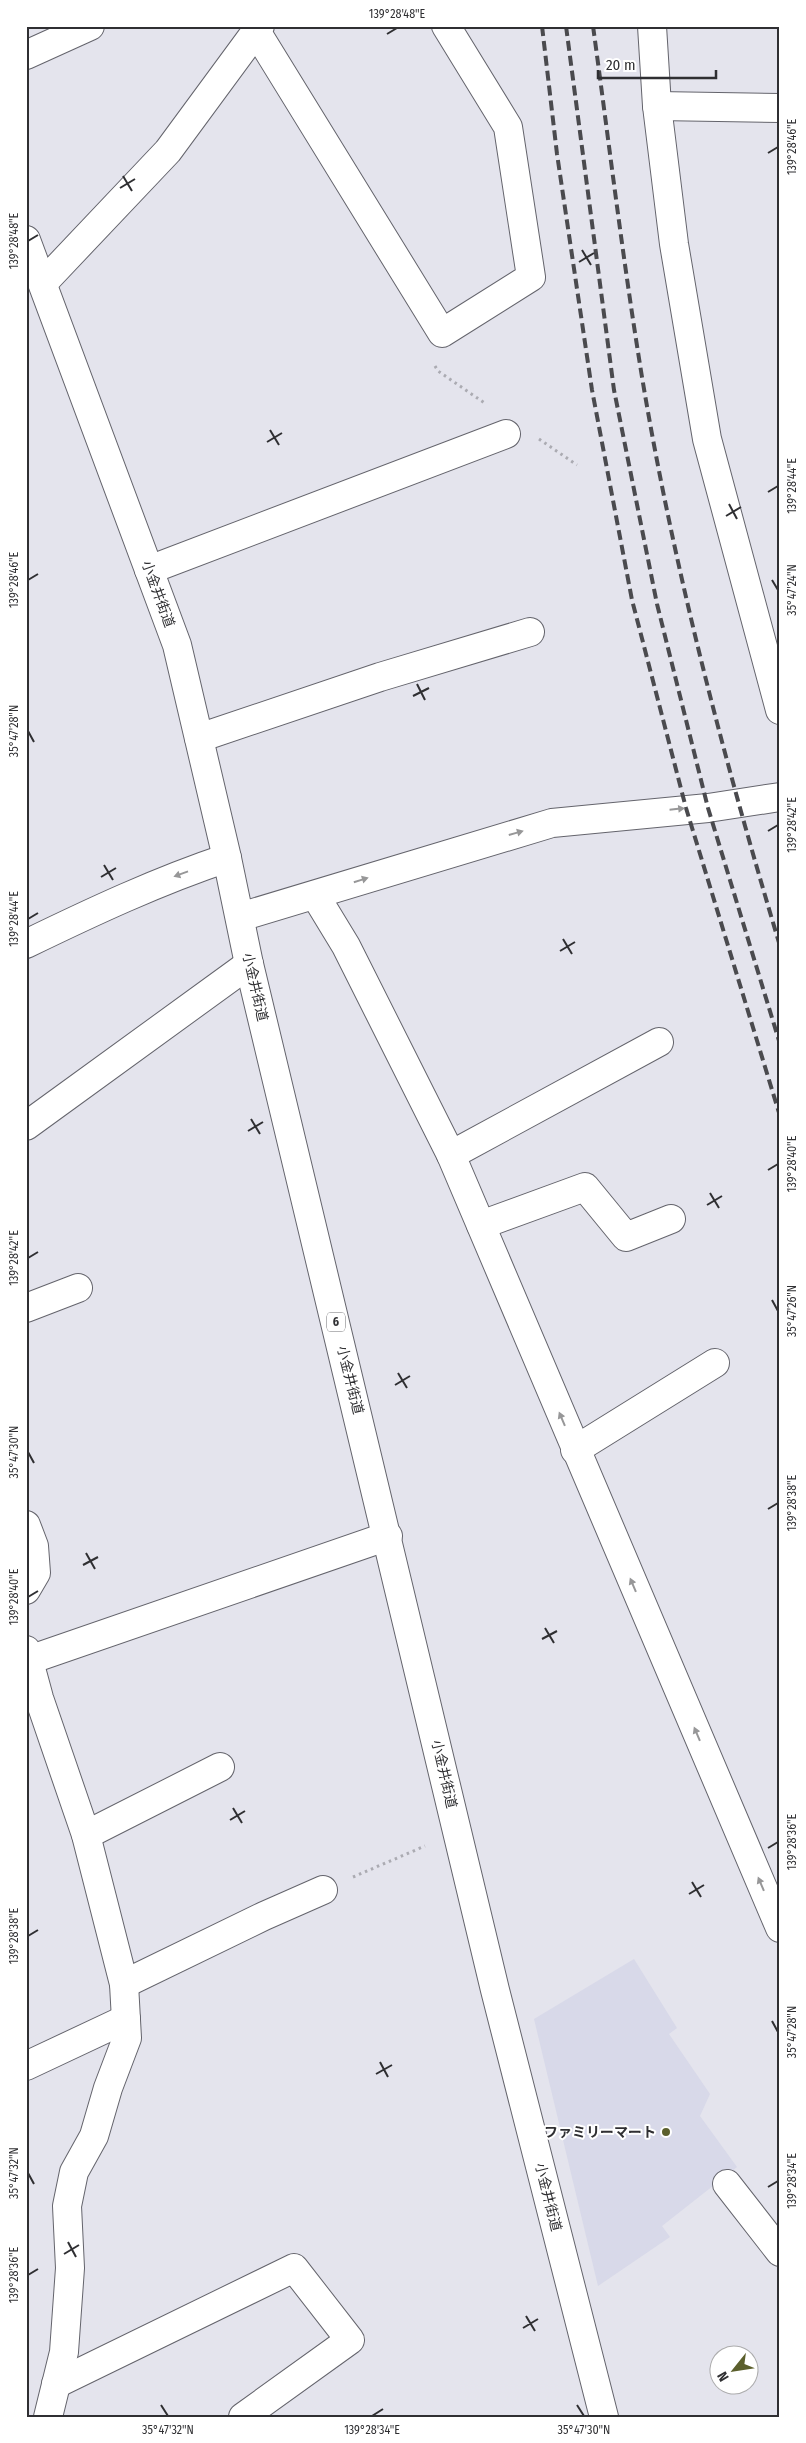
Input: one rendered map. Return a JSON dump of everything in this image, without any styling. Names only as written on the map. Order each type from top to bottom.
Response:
[{"type":"street","points":[[26,55],[90,26]]},
{"type":"street","points":[[43,282],[168,151],[258,29],[442,333],[531,277],[508,127],[446,26]]},
{"type":"street","points":[[652,26],[657,106],[674,244],[706,439],[780,710]]},
{"type":"street","points":[[657,106],[780,108]]},
{"type":"street","name":"小金井街道","points":[[26,240],[177,645],[227,858],[249,964],[388,1536],[495,1990],[604,2417]]},
{"type":"street","points":[[149,570],[506,434]]},
{"type":"street","points":[[199,738],[380,677],[530,632]]},
{"type":"street","points":[[240,917],[552,823],[708,808],[780,797]]},
{"type":"street","points":[[26,944],[109,904],[178,875],[227,858]]},
{"type":"street","points":[[315,895],[346,946],[451,1155],[780,1928]]},
{"type":"street","points":[[26,1126],[249,964]]},
{"type":"street","points":[[451,1155],[659,1042]]},
{"type":"street","points":[[481,1225],[585,1187],[626,1238],[671,1219]]},
{"type":"street","points":[[26,1308],[78,1288]]},
{"type":"street","points":[[575,1450],[715,1363]]},
{"type":"street","points":[[26,1525],[34,1546],[36,1573],[26,1590]]},
{"type":"street","points":[[48,2417],[64,2352],[70,2268],[67,2206],[74,2172],[94,2136],[108,2088],[127,2038],[124,1984],[86,1835],[33,1702],[28,1655],[388,1536]]},
{"type":"street","points":[[86,1835],[220,1767]]},
{"type":"street","points":[[124,1984],[264,1916],[323,1890]]},
{"type":"street","points":[[26,2066],[126,2019]]},
{"type":"street","points":[[727,2184],[780,2252]]},
{"type":"street","points":[[56,2384],[294,2268],[350,2340],[243,2417]]},
{"type":"path","points":[[323,1890],[458,1832]]},
{"type":"shaded area","points":[[634,1959],[677,2028],[669,2034],[710,2094],[700,2116],[737,2167],[662,2226],[670,2237],[598,2286],[534,2019]]},
{"type":"railway","points":[[542,26],[557,154],[592,390],[632,600],[686,808],[780,1116]]},
{"type":"railway","points":[[566,26],[614,390],[657,604],[708,808],[780,1044]]},
{"type":"railway","points":[[593,26],[635,333],[669,521],[720,735],[780,946]]},
{"type":"place","name":"ファミリーマート","points":[[666,2132]]}]
